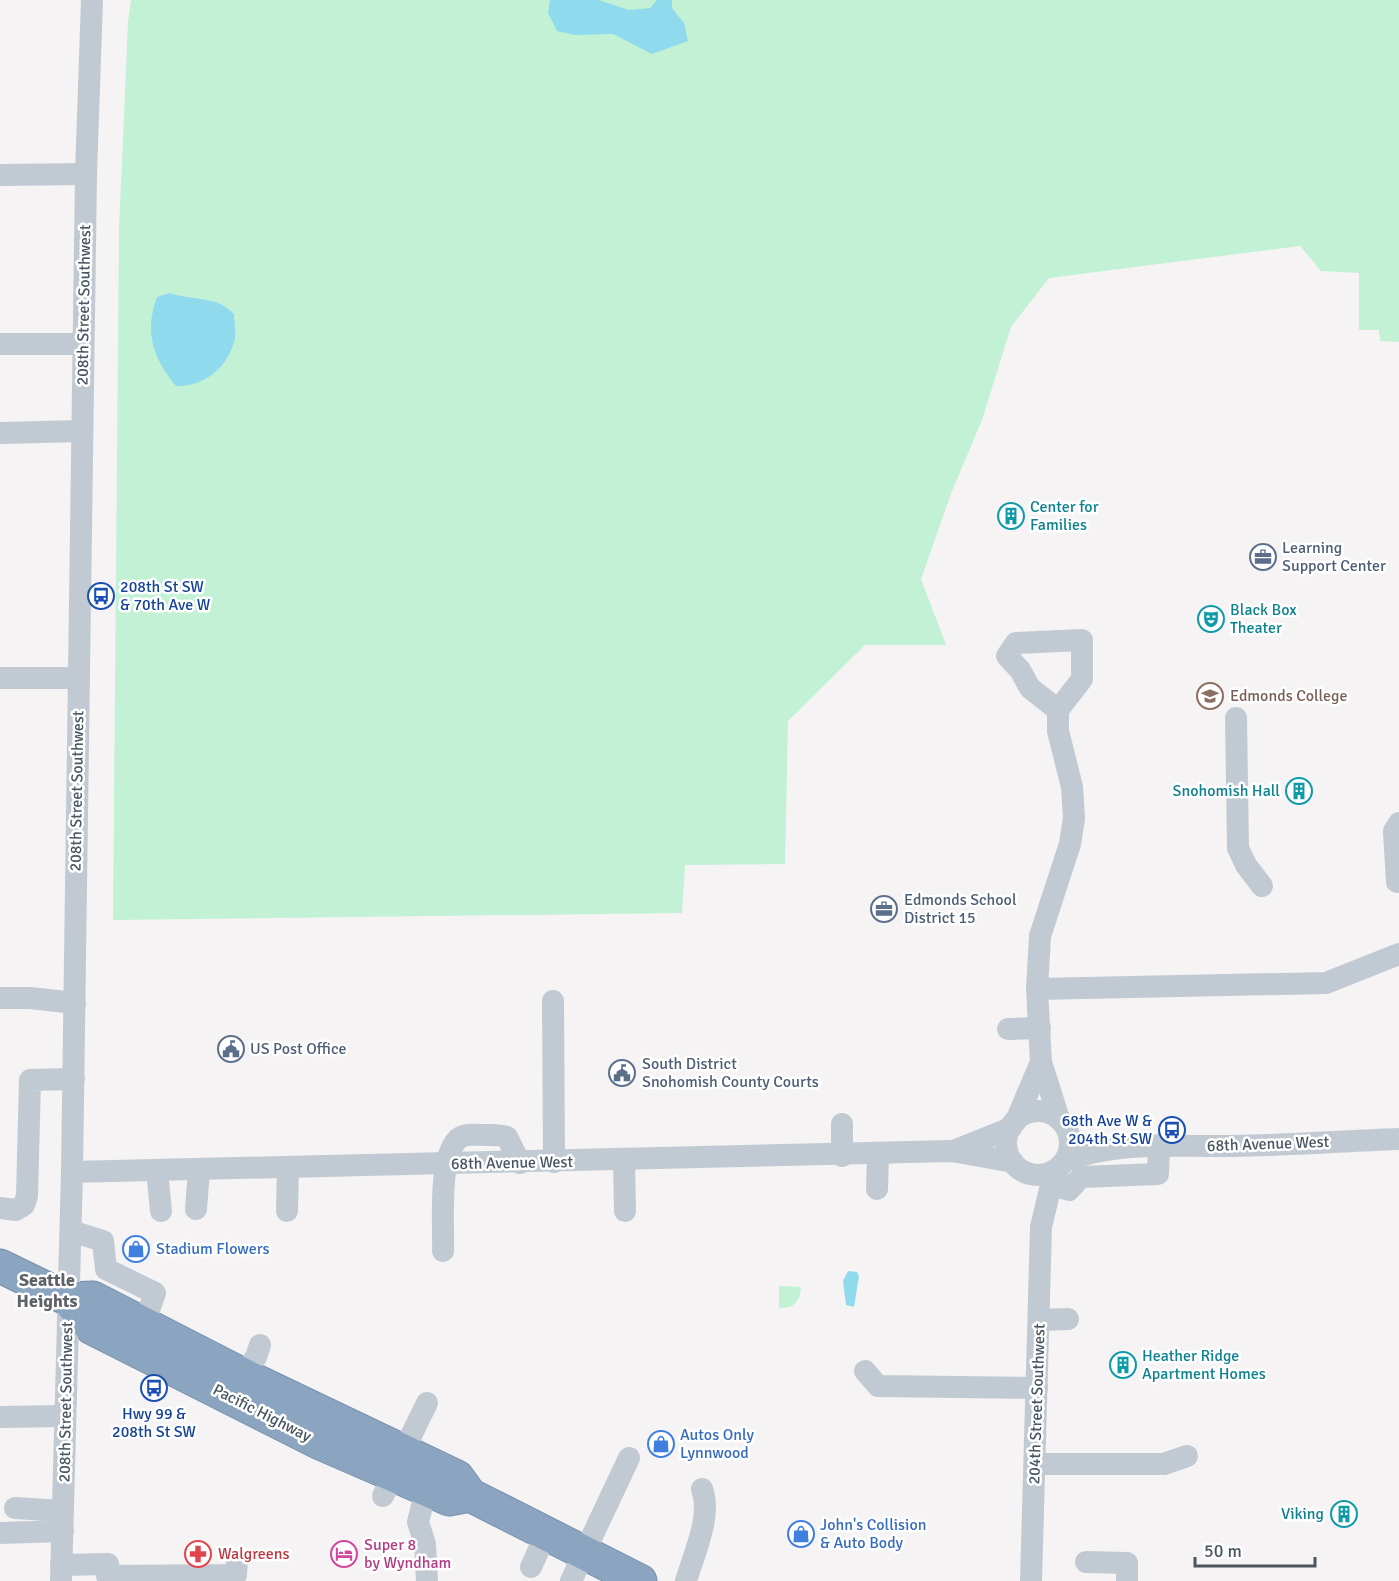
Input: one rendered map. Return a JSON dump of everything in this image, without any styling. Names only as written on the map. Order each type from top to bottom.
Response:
[{"type":"highway","name":"Pacific Highway","points":[[1,1269],[68,1299],[92,1328],[318,1442],[449,1499],[470,1495]]},
{"type":"highway","name":"Pacific Highway","points":[[68,1299],[93,1298],[243,1376],[393,1474],[457,1477],[470,1495],[546,1534],[577,1567],[640,1581]]},
{"type":"street","name":"208th Street Southwest","points":[[61,1573],[74,1079],[83,344],[92,0]]},
{"type":"street","points":[[0,175],[86,174]]},
{"type":"street","points":[[0,344],[83,344]]},
{"type":"street","points":[[0,433],[82,431]]},
{"type":"street","points":[[0,678],[79,678]]},
{"type":"street","points":[[1058,710],[1058,731],[1072,787],[1074,818],[1070,844],[1040,936],[1037,989],[1041,1062],[1070,1144],[1058,1171]]},
{"type":"street","points":[[1236,718],[1238,848],[1246,865],[1262,886]]},
{"type":"street","points":[[1397,882],[1394,831],[1399,823]]},
{"type":"street","points":[[1037,989],[1326,983],[1399,954]]},
{"type":"street","points":[[0,998],[30,998],[75,1003]]},
{"type":"street","points":[[553,1001],[554,1162]]},
{"type":"street","points":[[1008,1029],[1040,1028]]},
{"type":"street","points":[[1041,1062],[1013,1124],[1007,1146],[1016,1166],[1027,1173],[1044,1175],[1058,1171]]},
{"type":"street","points":[[0,1208],[16,1210],[24,1204],[27,1196],[30,1080],[74,1079]]},
{"type":"street","points":[[1013,1124],[1024,1115],[1042,1112],[1062,1123]]},
{"type":"street","name":"68th Avenue West","points":[[1062,1123],[1095,1136],[1148,1145]]},
{"type":"street","points":[[842,1124],[842,1156]]},
{"type":"street","name":"68th Avenue West","points":[[952,1151],[1013,1124]]},
{"type":"street","name":"68th Avenue West","points":[[1058,1171],[1095,1151],[1148,1145],[1234,1146],[1399,1139]]},
{"type":"street","points":[[1058,1171],[1069,1190],[1081,1177],[1158,1174],[1148,1145]]},
{"type":"street","name":"68th Avenue West","points":[[72,1172],[842,1156],[952,1151],[1016,1166]]},
{"type":"street","points":[[876,1190],[878,1155]]},
{"type":"street","points":[[624,1161],[625,1211]]},
{"type":"street","points":[[443,1251],[443,1185],[447,1164]]},
{"type":"street","name":"204th Street Southwest","points":[[1016,1166],[1028,1184],[1041,1227]]},
{"type":"street","points":[[287,1211],[288,1168]]},
{"type":"street","points":[[157,1170],[161,1211]]},
{"type":"street","points":[[196,1209],[199,1170]]},
{"type":"street","name":"204th Street Southwest","points":[[1032,1581],[1041,1227],[1058,1171]]},
{"type":"street","points":[[70,1231],[103,1241],[106,1269],[155,1293],[144,1325]]},
{"type":"street","points":[[1039,1320],[1068,1319]]},
{"type":"street","points":[[243,1376],[256,1357],[260,1345]]},
{"type":"street","points":[[865,1371],[878,1386],[1037,1388]]},
{"type":"street","points":[[393,1474],[428,1403]]},
{"type":"street","points":[[0,1417],[65,1416]]},
{"type":"street","points":[[1035,1464],[1164,1464],[1187,1456]]},
{"type":"street","points":[[577,1567],[629,1458]]},
{"type":"street","points":[[686,1581],[705,1516],[706,1498],[702,1488]]},
{"type":"street","points":[[426,1490],[418,1522],[425,1544],[427,1581]]},
{"type":"street","points":[[15,1508],[63,1521]]},
{"type":"street","points":[[0,1533],[63,1521]]},
{"type":"street","points":[[531,1567],[546,1534]]},
{"type":"street","points":[[61,1573],[108,1573],[107,1576],[236,1575],[237,1561]]},
{"type":"street","points":[[1086,1562],[1127,1563],[1127,1581]]},
{"type":"green space","points":[[131,0],[1399,0],[1399,342],[1380,341],[1379,330],[1359,330],[1359,273],[1321,271],[1300,246],[1049,278],[1011,327],[982,420],[952,491],[921,579],[946,645],[865,645],[788,721],[785,864],[685,865],[682,913],[113,920],[119,230],[128,22]]},
{"type":"green space","points":[[779,1286],[801,1287],[798,1300],[788,1307],[779,1308]]},
{"type":"water","points":[[550,0],[599,0],[629,10],[650,8],[657,0],[672,0],[672,8],[684,23],[688,41],[652,54],[613,34],[575,35],[557,31],[548,13]]},
{"type":"water","points":[[170,293],[212,301],[234,314],[235,338],[227,358],[214,373],[196,383],[176,386],[156,355],[151,333],[153,310],[157,297]]},
{"type":"water","points":[[848,1271],[857,1272],[859,1276],[854,1307],[846,1305],[843,1281]]},
{"type":"place","name":"Center for Families","points":[[1011,516]]},
{"type":"place","name":"Learning Support Center","points":[[1263,557]]},
{"type":"place","name":"208th St SW & 70th Ave W","points":[[101,596]]},
{"type":"place","name":"Black Box Theater","points":[[1211,619]]},
{"type":"place","name":"Edmonds College","points":[[1210,696]]},
{"type":"place","name":"Snohomish Hall","points":[[1299,791]]},
{"type":"place","name":"Edmonds School District 15","points":[[884,909]]},
{"type":"place","name":"US Post Office","points":[[231,1049]]},
{"type":"place","name":"South District Snohomish County Courts","points":[[622,1073]]},
{"type":"place","name":"68th Ave W & 204th St SW","points":[[1172,1130]]},
{"type":"place","name":"Stadium Flowers","points":[[136,1249]]},
{"type":"place","name":"Heather Ridge Apartment Homes","points":[[1123,1365]]},
{"type":"place","name":"Hwy 99 & 208th St SW","points":[[154,1388]]},
{"type":"place","name":"Autos Only Lynnwood","points":[[661,1444]]},
{"type":"place","name":"Viking","points":[[1344,1514]]},
{"type":"place","name":"John's Collision & Auto Body","points":[[801,1534]]},
{"type":"place","name":"Walgreens","points":[[198,1554]]},
{"type":"place","name":"Super 8 by Wyndham","points":[[344,1554]]},
{"type":"district","name":"Seattle Heights","points":[[47,1290]]}]
